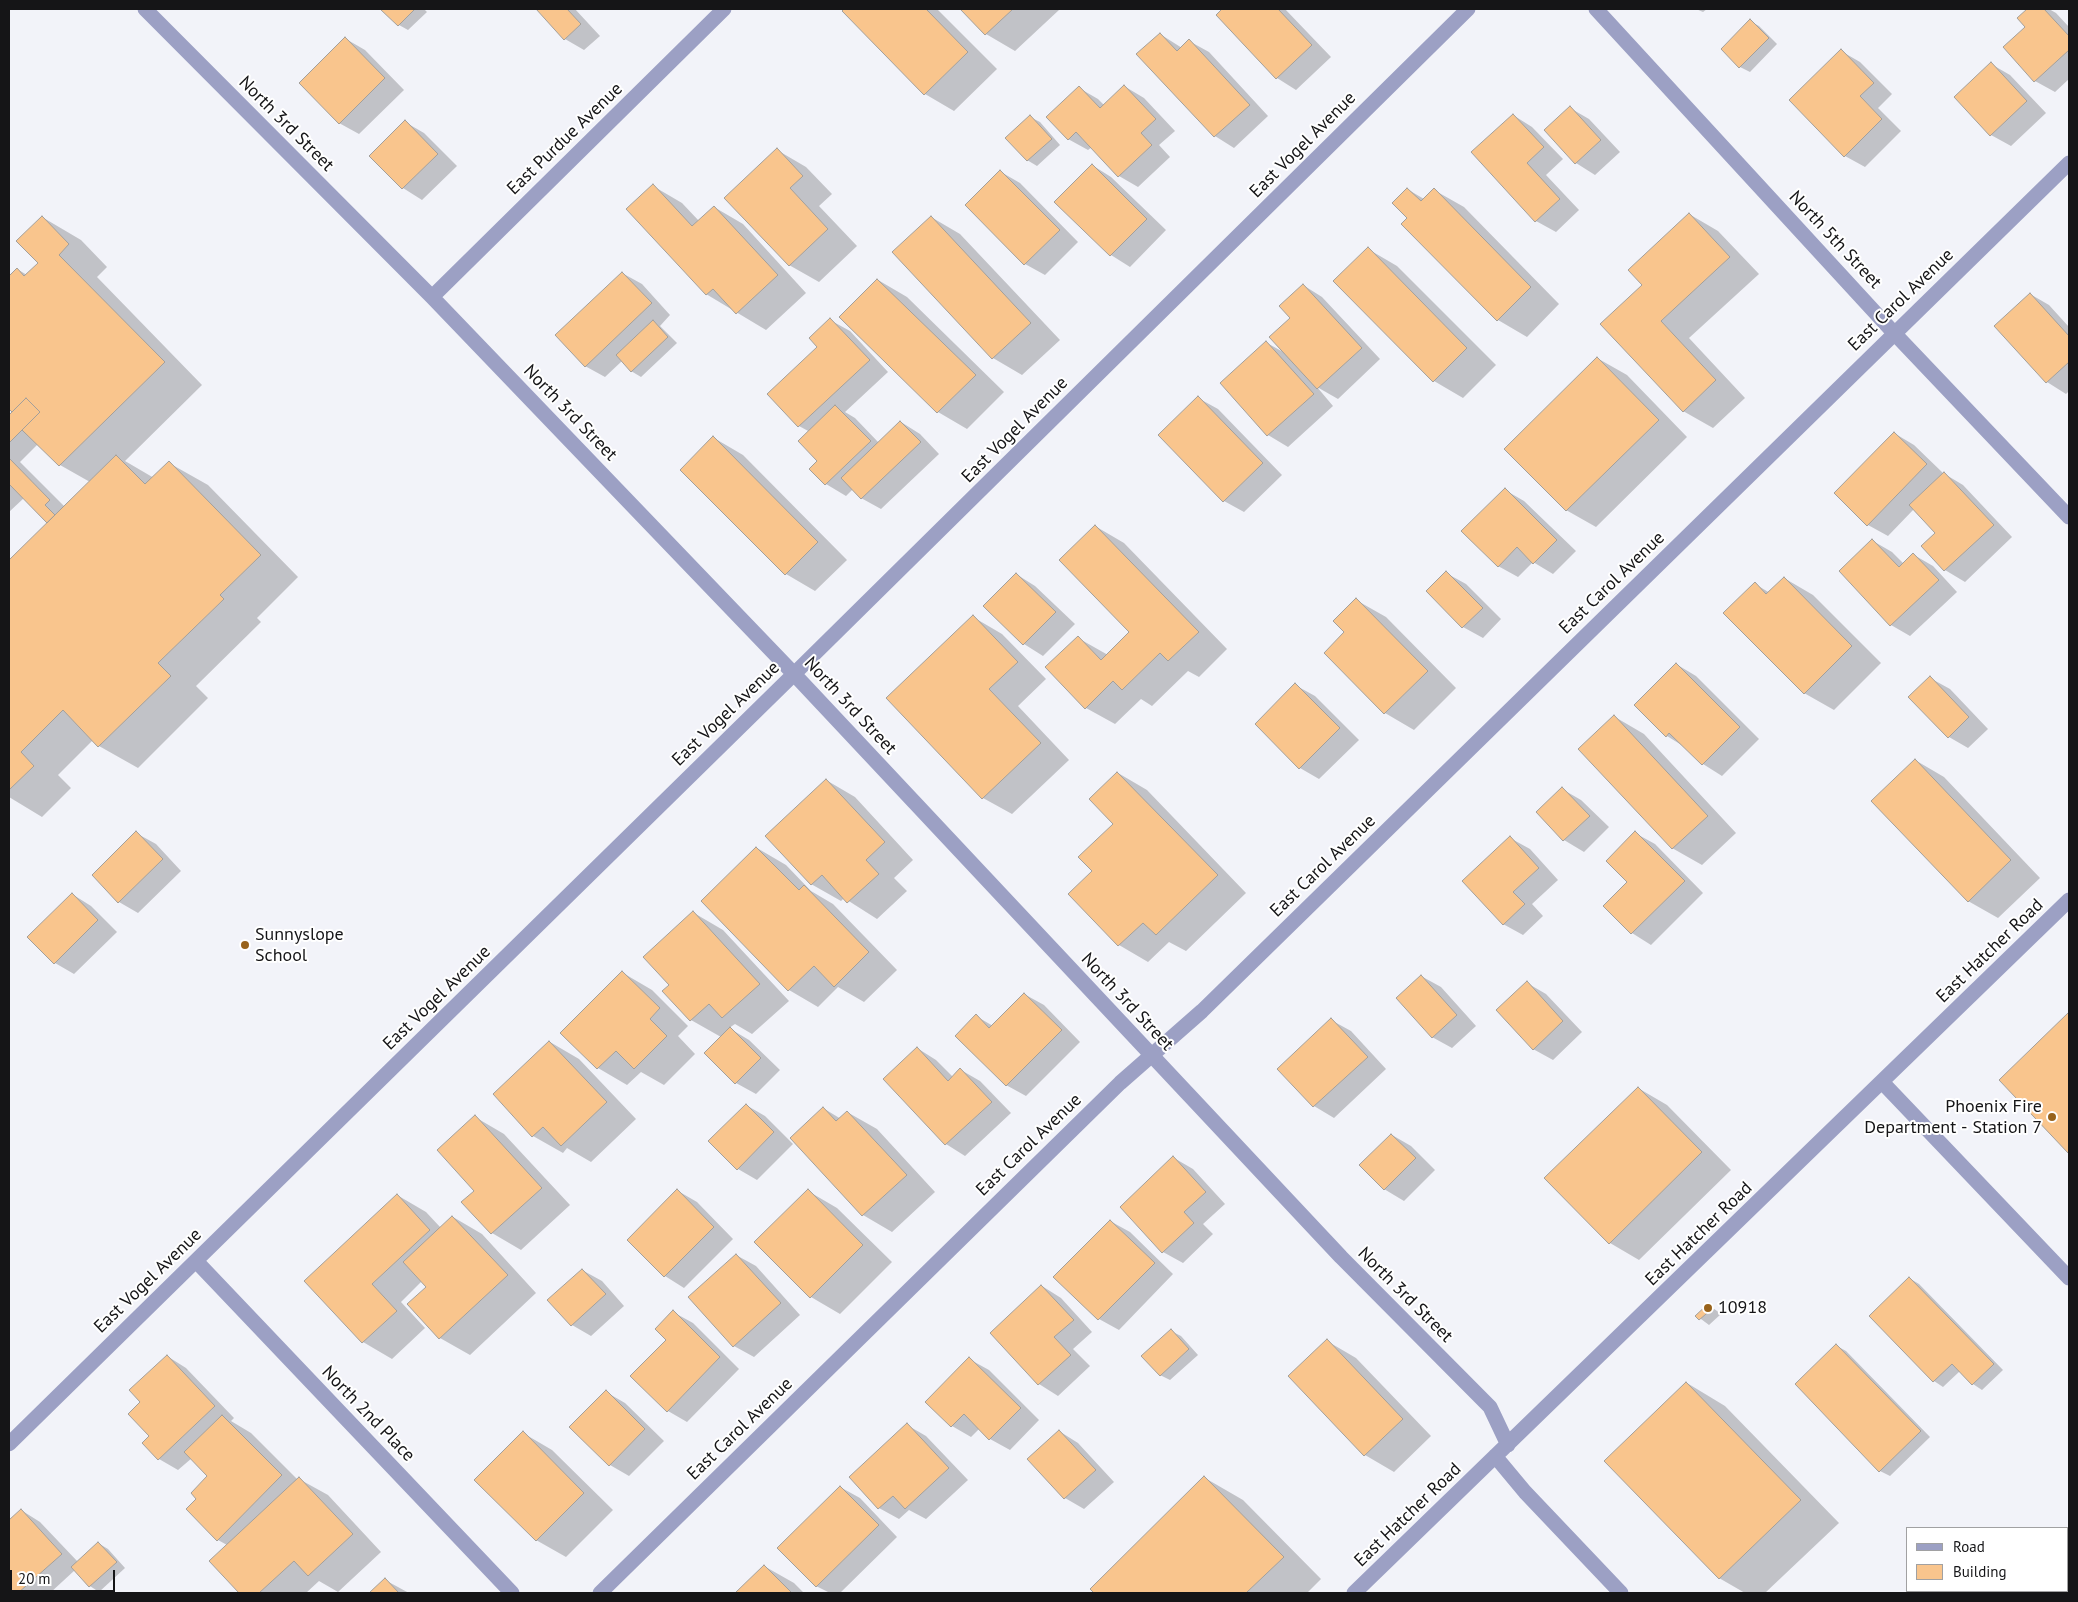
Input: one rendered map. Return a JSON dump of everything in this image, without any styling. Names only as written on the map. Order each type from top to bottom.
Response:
[{"type":"street","name":"North 3rd Street","points":[[145,9],[432,297],[794,674],[1341,1257],[1490,1407],[1508,1445]]},
{"type":"street","name":"East Purdue Avenue","points":[[432,297],[724,9]]},
{"type":"street","name":"East Vogel Avenue","points":[[9,1444],[1468,9]]},
{"type":"street","name":"North 5th Street","points":[[1596,9],[1894,333],[2069,517]]},
{"type":"street","name":"East Carol Avenue","points":[[600,1593],[1120,1083],[1209,1004],[2069,163]]},
{"type":"street","name":"East Hatcher Road","points":[[1354,1593],[2069,900]]},
{"type":"street","points":[[1882,1082],[2069,1278]]},
{"type":"street","name":"North 2nd Place","points":[[196,1261],[512,1593]]},
{"type":"street","points":[[1495,1456],[1525,1492],[1621,1593]]},
{"type":"building","points":[[380,9],[415,9],[398,26]]},
{"type":"building","points":[[536,9],[567,9],[581,24],[564,40]]},
{"type":"building","points":[[844,9],[926,9],[968,52],[924,95],[842,11]]},
{"type":"building","points":[[960,9],[1013,9],[985,35]]},
{"type":"building","points":[[1222,9],[1278,9],[1312,45],[1276,79],[1216,15]]},
{"type":"building","points":[[2027,9],[2044,9],[2069,36],[2069,50],[2034,82],[2003,47],[2025,27],[2017,18]]},
{"type":"building","points":[[1750,19],[1769,38],[1739,68],[1721,49]]},
{"type":"building","points":[[1160,33],[1177,51],[1189,39],[1250,105],[1214,137],[1136,54]]},
{"type":"building","points":[[345,37],[385,78],[339,124],[299,83]]},
{"type":"building","points":[[1841,49],[1874,83],[1860,96],[1882,119],[1844,157],[1789,100]]},
{"type":"building","points":[[1991,62],[2027,101],[1990,136],[1954,97]]},
{"type":"building","points":[[1124,85],[1156,119],[1141,133],[1152,145],[1118,177],[1076,132],[1068,140],[1046,117],[1079,86],[1100,108]]},
{"type":"building","points":[[1570,106],[1601,140],[1575,164],[1544,130]]},
{"type":"building","points":[[1513,114],[1544,147],[1527,163],[1560,199],[1535,222],[1471,152]]},
{"type":"building","points":[[1030,115],[1052,139],[1027,161],[1005,138]]},
{"type":"building","points":[[405,120],[438,154],[402,189],[369,156]]},
{"type":"building","points":[[777,148],[803,176],[790,188],[828,229],[789,266],[724,198]]},
{"type":"building","points":[[1092,164],[1147,219],[1110,256],[1054,202]]},
{"type":"building","points":[[1000,170],[1060,230],[1024,265],[965,205]]},
{"type":"building","points":[[653,184],[692,226],[714,206],[778,275],[736,314],[713,289],[706,295],[626,209]]},
{"type":"building","points":[[1407,188],[1421,201],[1434,188],[1531,287],[1497,321],[1401,224],[1407,218],[1392,203]]},
{"type":"building","points":[[1689,213],[1730,257],[1661,321],[1716,380],[1683,412],[1600,324],[1642,285],[1628,270]]},
{"type":"building","points":[[42,216],[69,244],[59,255],[165,362],[59,466],[22,430],[40,412],[26,398],[12,412],[9,409],[9,276],[17,268],[24,276],[38,263],[16,241]]},
{"type":"building","points":[[931,216],[1031,323],[992,359],[892,252]]},
{"type":"building","points":[[1368,247],[1467,348],[1433,382],[1333,281]]},
{"type":"building","points":[[622,272],[652,303],[585,367],[555,335]]},
{"type":"building","points":[[877,279],[976,375],[937,413],[839,317]]},
{"type":"building","points":[[1303,284],[1362,348],[1317,389],[1269,337],[1290,318],[1279,306]]},
{"type":"building","points":[[2030,293],[2069,336],[2069,362],[2046,383],[1994,326]]},
{"type":"building","points":[[830,318],[870,360],[798,427],[767,394],[817,347],[809,338]]},
{"type":"building","points":[[653,320],[668,337],[631,372],[616,355]]},
{"type":"building","points":[[1266,341],[1314,394],[1267,436],[1220,383]]},
{"type":"building","points":[[1597,357],[1659,420],[1566,511],[1504,449]]},
{"type":"building","points":[[1198,396],[1263,463],[1223,502],[1158,435]]},
{"type":"building","points":[[26,398],[40,412],[9,443],[9,415]]},
{"type":"building","points":[[835,405],[871,441],[825,485],[809,469],[817,461],[798,441]]},
{"type":"building","points":[[900,421],[921,442],[861,499],[841,478]]},
{"type":"building","points":[[1894,432],[1927,464],[1867,526],[1834,493]]},
{"type":"building","points":[[713,436],[818,542],[785,575],[680,470]]},
{"type":"building","points":[[116,455],[145,484],[169,461],[261,555],[220,595],[224,599],[158,663],[171,676],[98,747],[63,710],[21,752],[34,766],[9,790],[9,560]]},
{"type":"building","points":[[9,458],[50,500],[45,505],[55,515],[47,523],[9,484]]},
{"type":"building","points":[[1944,472],[1994,525],[1944,571],[1921,546],[1935,533],[1909,505]]},
{"type":"building","points":[[1505,488],[1557,540],[1533,564],[1517,547],[1498,567],[1461,531]]},
{"type":"building","points":[[1095,525],[1199,632],[1168,661],[1160,653],[1122,690],[1113,681],[1085,709],[1045,667],[1078,636],[1101,660],[1129,632],[1059,560]]},
{"type":"building","points":[[1872,539],[1899,567],[1913,553],[1939,580],[1890,626],[1839,571]]},
{"type":"building","points":[[1446,571],[1483,608],[1462,628],[1426,591]]},
{"type":"building","points":[[1016,573],[1056,612],[1023,645],[983,606]]},
{"type":"building","points":[[1784,577],[1852,646],[1804,694],[1723,613],[1755,582],[1766,594]]},
{"type":"building","points":[[1356,598],[1428,671],[1384,714],[1324,653],[1344,632],[1333,621]]},
{"type":"building","points":[[973,615],[1018,662],[989,689],[1041,743],[982,799],[886,698]]},
{"type":"building","points":[[1676,663],[1740,727],[1702,765],[1669,733],[1666,737],[1634,705]]},
{"type":"building","points":[[1930,676],[1969,717],[1948,738],[1908,697]]},
{"type":"building","points":[[1295,683],[1340,728],[1299,769],[1255,724]]},
{"type":"building","points":[[1614,715],[1708,816],[1672,849],[1578,749]]},
{"type":"building","points":[[1915,759],[2011,860],[1968,902],[1871,801]]},
{"type":"building","points":[[1117,772],[1218,875],[1156,935],[1143,923],[1118,946],[1068,894],[1092,871],[1078,857],[1113,824],[1089,799]]},
{"type":"building","points":[[826,779],[885,842],[866,860],[879,874],[847,903],[822,875],[811,885],[765,836]]},
{"type":"building","points":[[1562,787],[1590,816],[1563,841],[1536,812]]},
{"type":"building","points":[[136,831],[163,859],[118,903],[92,875]]},
{"type":"building","points":[[1635,831],[1685,881],[1631,934],[1603,906],[1627,882],[1606,861]]},
{"type":"building","points":[[1510,836],[1539,868],[1513,892],[1525,904],[1503,925],[1462,881]]},
{"type":"building","points":[[756,847],[799,890],[804,885],[869,952],[834,987],[814,966],[788,991],[701,901]]},
{"type":"building","points":[[72,893],[98,920],[54,964],[27,937]]},
{"type":"building","points":[[693,911],[760,984],[722,1018],[709,1004],[690,1021],[662,991],[669,985],[643,957]]},
{"type":"building","points":[[622,971],[660,1008],[650,1019],[667,1036],[634,1069],[616,1051],[597,1069],[560,1033]]},
{"type":"building","points":[[1421,975],[1457,1015],[1432,1038],[1396,998]]},
{"type":"building","points":[[1527,981],[1563,1021],[1533,1050],[1496,1010]]},
{"type":"building","points":[[1024,993],[1062,1030],[1006,1086],[955,1036],[976,1014],[989,1028]]},
{"type":"building","name":"Phoenix Fire Department - Station 7","points":[[2069,1012],[2069,1154],[1999,1080]]},
{"type":"building","points":[[1331,1018],[1368,1057],[1313,1107],[1277,1069]]},
{"type":"building","points":[[730,1027],[761,1058],[735,1084],[704,1053]]},
{"type":"building","points":[[549,1041],[607,1102],[561,1146],[543,1127],[532,1137],[493,1094]]},
{"type":"building","points":[[917,1047],[948,1081],[960,1068],[992,1102],[945,1145],[883,1079]]},
{"type":"building","points":[[1638,1087],[1702,1152],[1609,1244],[1544,1178]]},
{"type":"building","points":[[746,1104],[774,1132],[737,1170],[708,1141]]},
{"type":"building","points":[[823,1107],[836,1121],[847,1111],[907,1175],[862,1216],[790,1138]]},
{"type":"building","points":[[475,1115],[542,1188],[491,1234],[461,1202],[474,1191],[437,1150]]},
{"type":"building","points":[[1391,1134],[1416,1158],[1384,1190],[1359,1165]]},
{"type":"building","points":[[1173,1156],[1206,1192],[1184,1212],[1194,1223],[1162,1253],[1120,1207]]},
{"type":"building","points":[[677,1189],[714,1227],[664,1277],[627,1240]]},
{"type":"building","points":[[808,1189],[863,1245],[810,1298],[754,1242]]},
{"type":"building","points":[[397,1194],[430,1230],[372,1284],[397,1311],[362,1343],[304,1281]]},
{"type":"building","points":[[452,1216],[508,1275],[439,1339],[407,1304],[426,1287],[403,1262]]},
{"type":"building","points":[[1110,1220],[1155,1263],[1098,1320],[1053,1277]]},
{"type":"building","points":[[736,1254],[781,1303],[733,1347],[688,1297]]},
{"type":"building","points":[[582,1269],[606,1294],[571,1326],[547,1300]]},
{"type":"building","points":[[1909,1277],[1994,1364],[1972,1385],[1952,1364],[1933,1382],[1869,1316]]},
{"type":"building","points":[[1041,1285],[1074,1320],[1054,1337],[1071,1355],[1038,1385],[990,1333]]},
{"type":"building","points":[[1709,1303],[1713,1308],[1699,1320],[1695,1316]]},
{"type":"building","points":[[673,1310],[720,1357],[667,1412],[630,1376],[666,1340],[655,1329]]},
{"type":"building","points":[[1171,1329],[1189,1349],[1160,1376],[1141,1356]]},
{"type":"building","points":[[1327,1339],[1403,1419],[1364,1456],[1288,1376]]},
{"type":"building","points":[[1836,1344],[1921,1431],[1879,1472],[1795,1384]]},
{"type":"building","points":[[167,1355],[215,1406],[158,1460],[142,1443],[149,1436],[128,1414],[140,1402],[129,1390]]},
{"type":"building","points":[[969,1357],[1021,1408],[989,1440],[964,1414],[951,1427],[925,1402]]},
{"type":"building","points":[[1686,1382],[1801,1500],[1719,1579],[1604,1461]]},
{"type":"building","points":[[606,1390],[645,1429],[609,1466],[569,1427]]},
{"type":"building","points":[[222,1415],[282,1475],[217,1541],[186,1509],[196,1499],[191,1493],[207,1476],[184,1452]]},
{"type":"building","points":[[907,1423],[949,1468],[905,1509],[893,1496],[878,1509],[849,1477]]},
{"type":"building","points":[[1059,1430],[1096,1470],[1064,1499],[1027,1459]]},
{"type":"building","points":[[523,1431],[584,1493],[536,1541],[474,1480]]},
{"type":"building","points":[[1204,1476],[1284,1557],[1246,1593],[1094,1593],[1090,1589]]},
{"type":"building","points":[[299,1477],[353,1534],[308,1576],[294,1561],[259,1593],[239,1593],[209,1561]]},
{"type":"building","points":[[840,1486],[879,1525],[816,1587],[777,1548]]},
{"type":"building","points":[[21,1509],[62,1554],[18,1593],[9,1593],[9,1520]]},
{"type":"building","points":[[98,1542],[117,1562],[89,1587],[71,1567]]},
{"type":"building","points":[[764,1565],[792,1593],[735,1593]]},
{"type":"building","points":[[385,1578],[399,1593],[369,1593]]},
{"type":"place","name":"Sunnyslope School","points":[[245,945]]},
{"type":"place","name":"Phoenix Fire Department - Station 7","points":[[2052,1117]]},
{"type":"place","name":"10918","points":[[1708,1308]]}]
